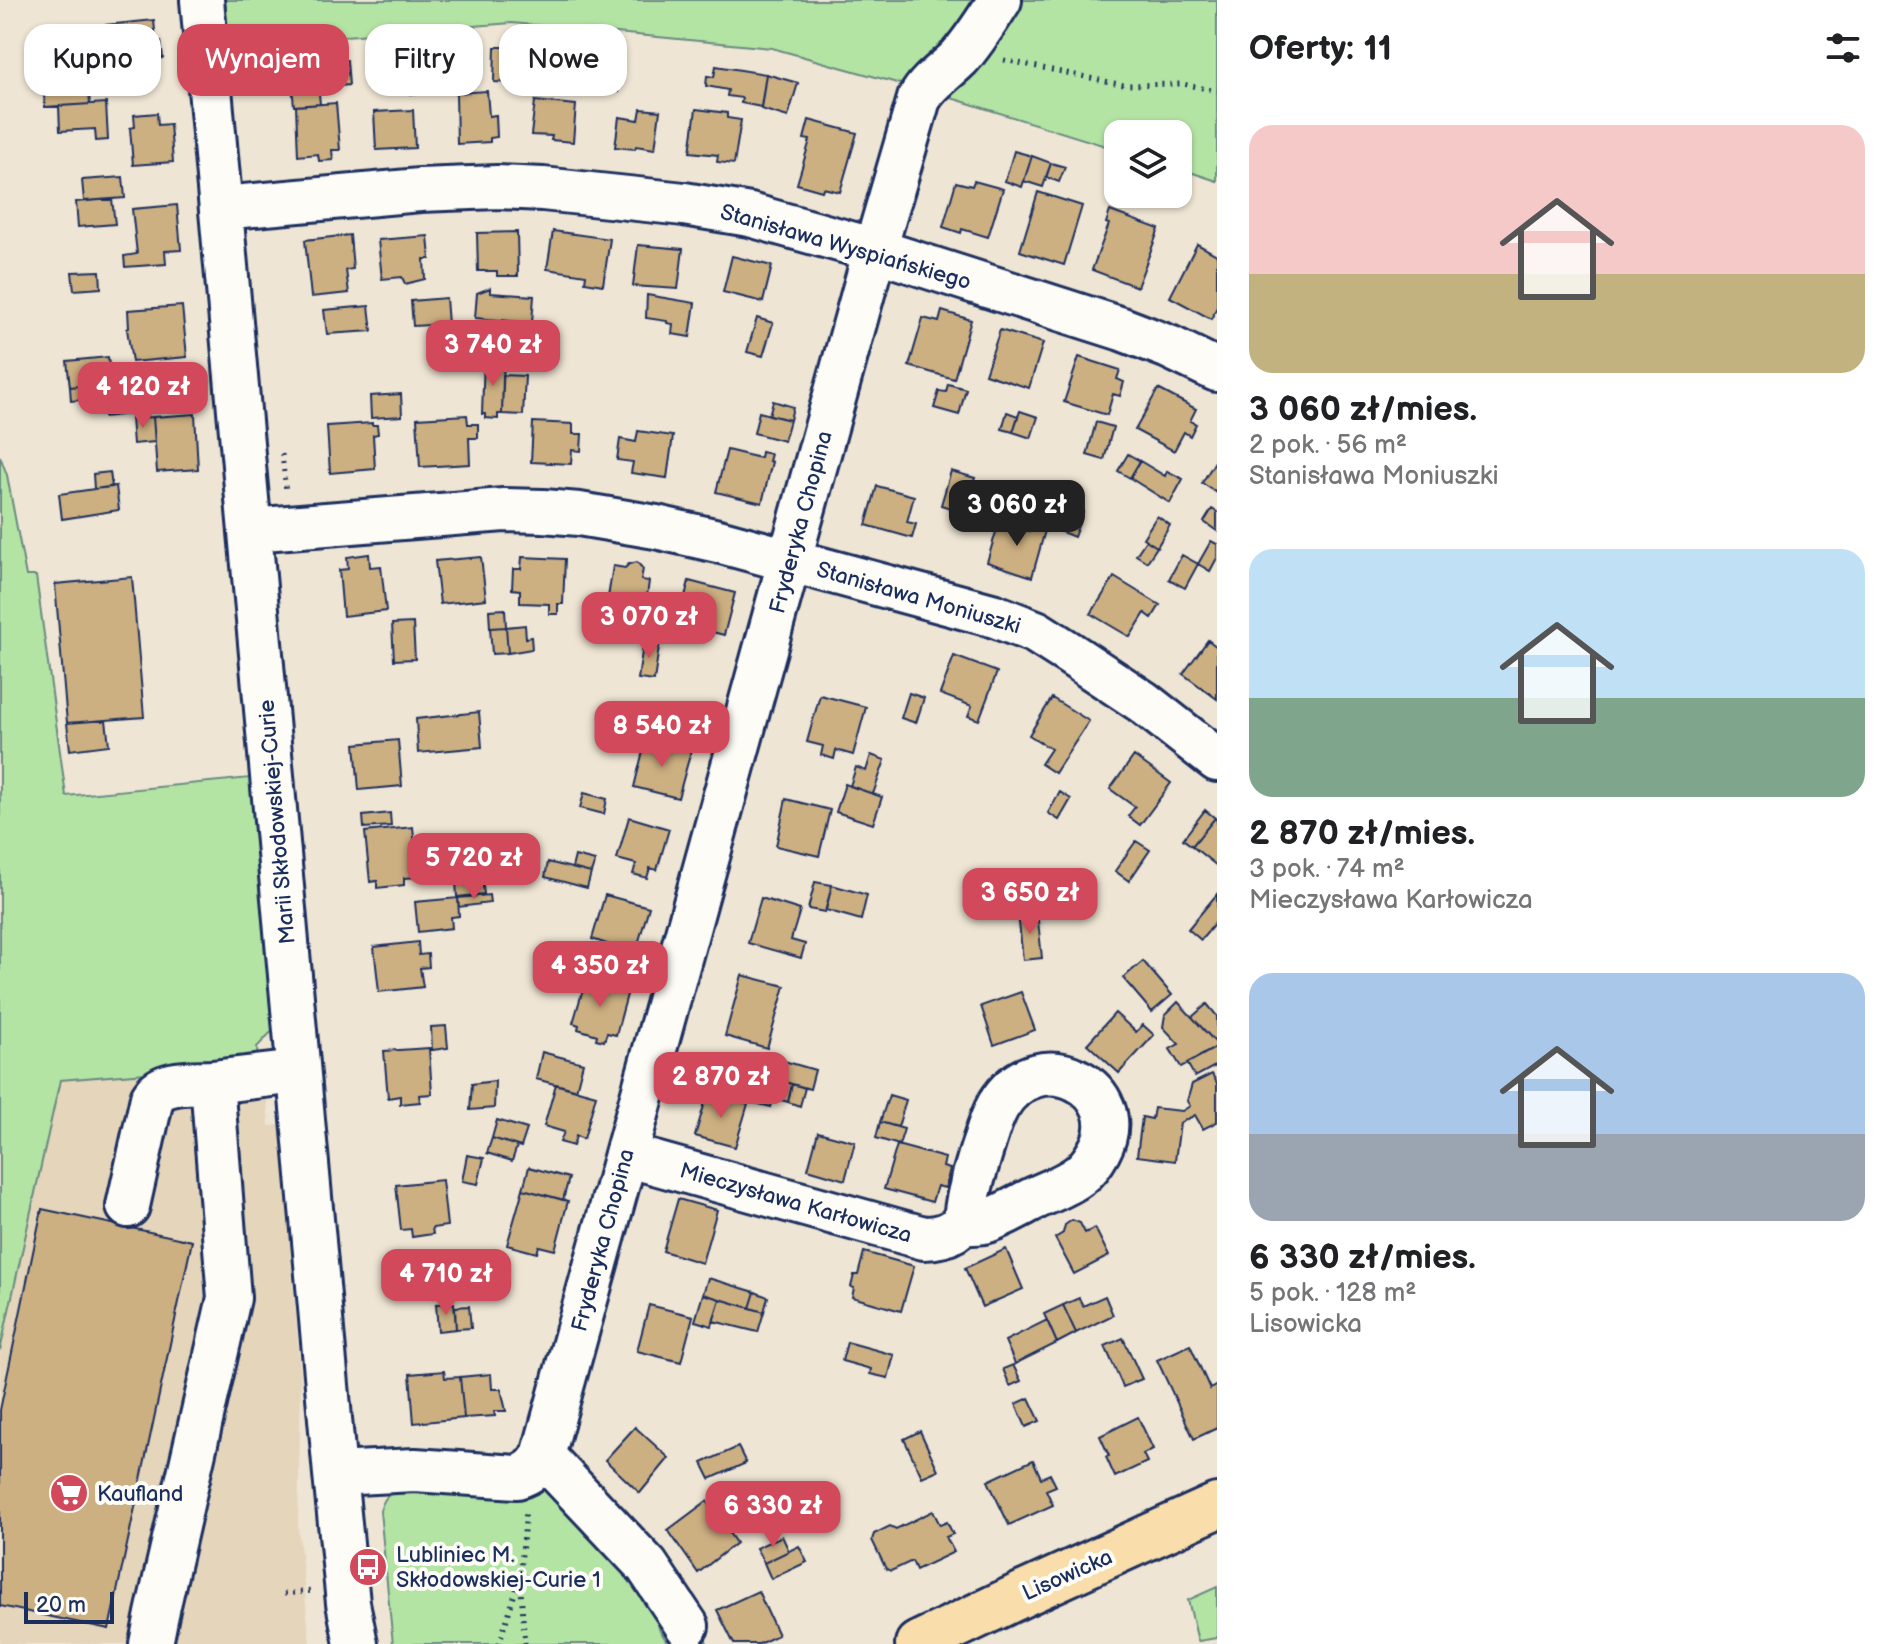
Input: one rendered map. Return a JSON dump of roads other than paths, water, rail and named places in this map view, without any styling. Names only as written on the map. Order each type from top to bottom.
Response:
[{"type":"main road","name":"Lisowicka","points":[[918,1644],[1217,1506]]},
{"type":"street","name":"Marii Skłodowskiej-Curie","points":[[202,0],[335,1474],[348,1603],[356,1644]]},
{"type":"street","name":"Fryderyka Chopina","points":[[536,1465],[626,1155],[919,99],[925,87],[971,44],[1000,0]]},
{"type":"street","name":"Stanisława Wyspiańskiego","points":[[221,208],[420,190],[497,187],[684,204],[750,215],[875,250],[1122,329],[1217,370]]},
{"type":"street","name":"Stanisława Moniuszki","points":[[250,530],[504,510],[579,514],[718,541],[995,616],[1036,632],[1143,702],[1217,760]]},
{"type":"street","points":[[128,1206],[152,1098],[158,1089],[298,1072]]},
{"type":"street","points":[[151,1644],[229,1298],[212,1082]]},
{"type":"street","name":"Mieczysława Karłowicza","points":[[626,1155],[924,1238],[944,1236],[965,1223]]},
{"type":"street","points":[[335,1474],[415,1470],[517,1477],[536,1465],[642,1560],[687,1626]]},
{"type":"place","name":"Kaufland","points":[[69,1493]]},
{"type":"place","name":"Lubliniec M. Skłodowskiej-Curie 1","points":[[368,1567]]}]
